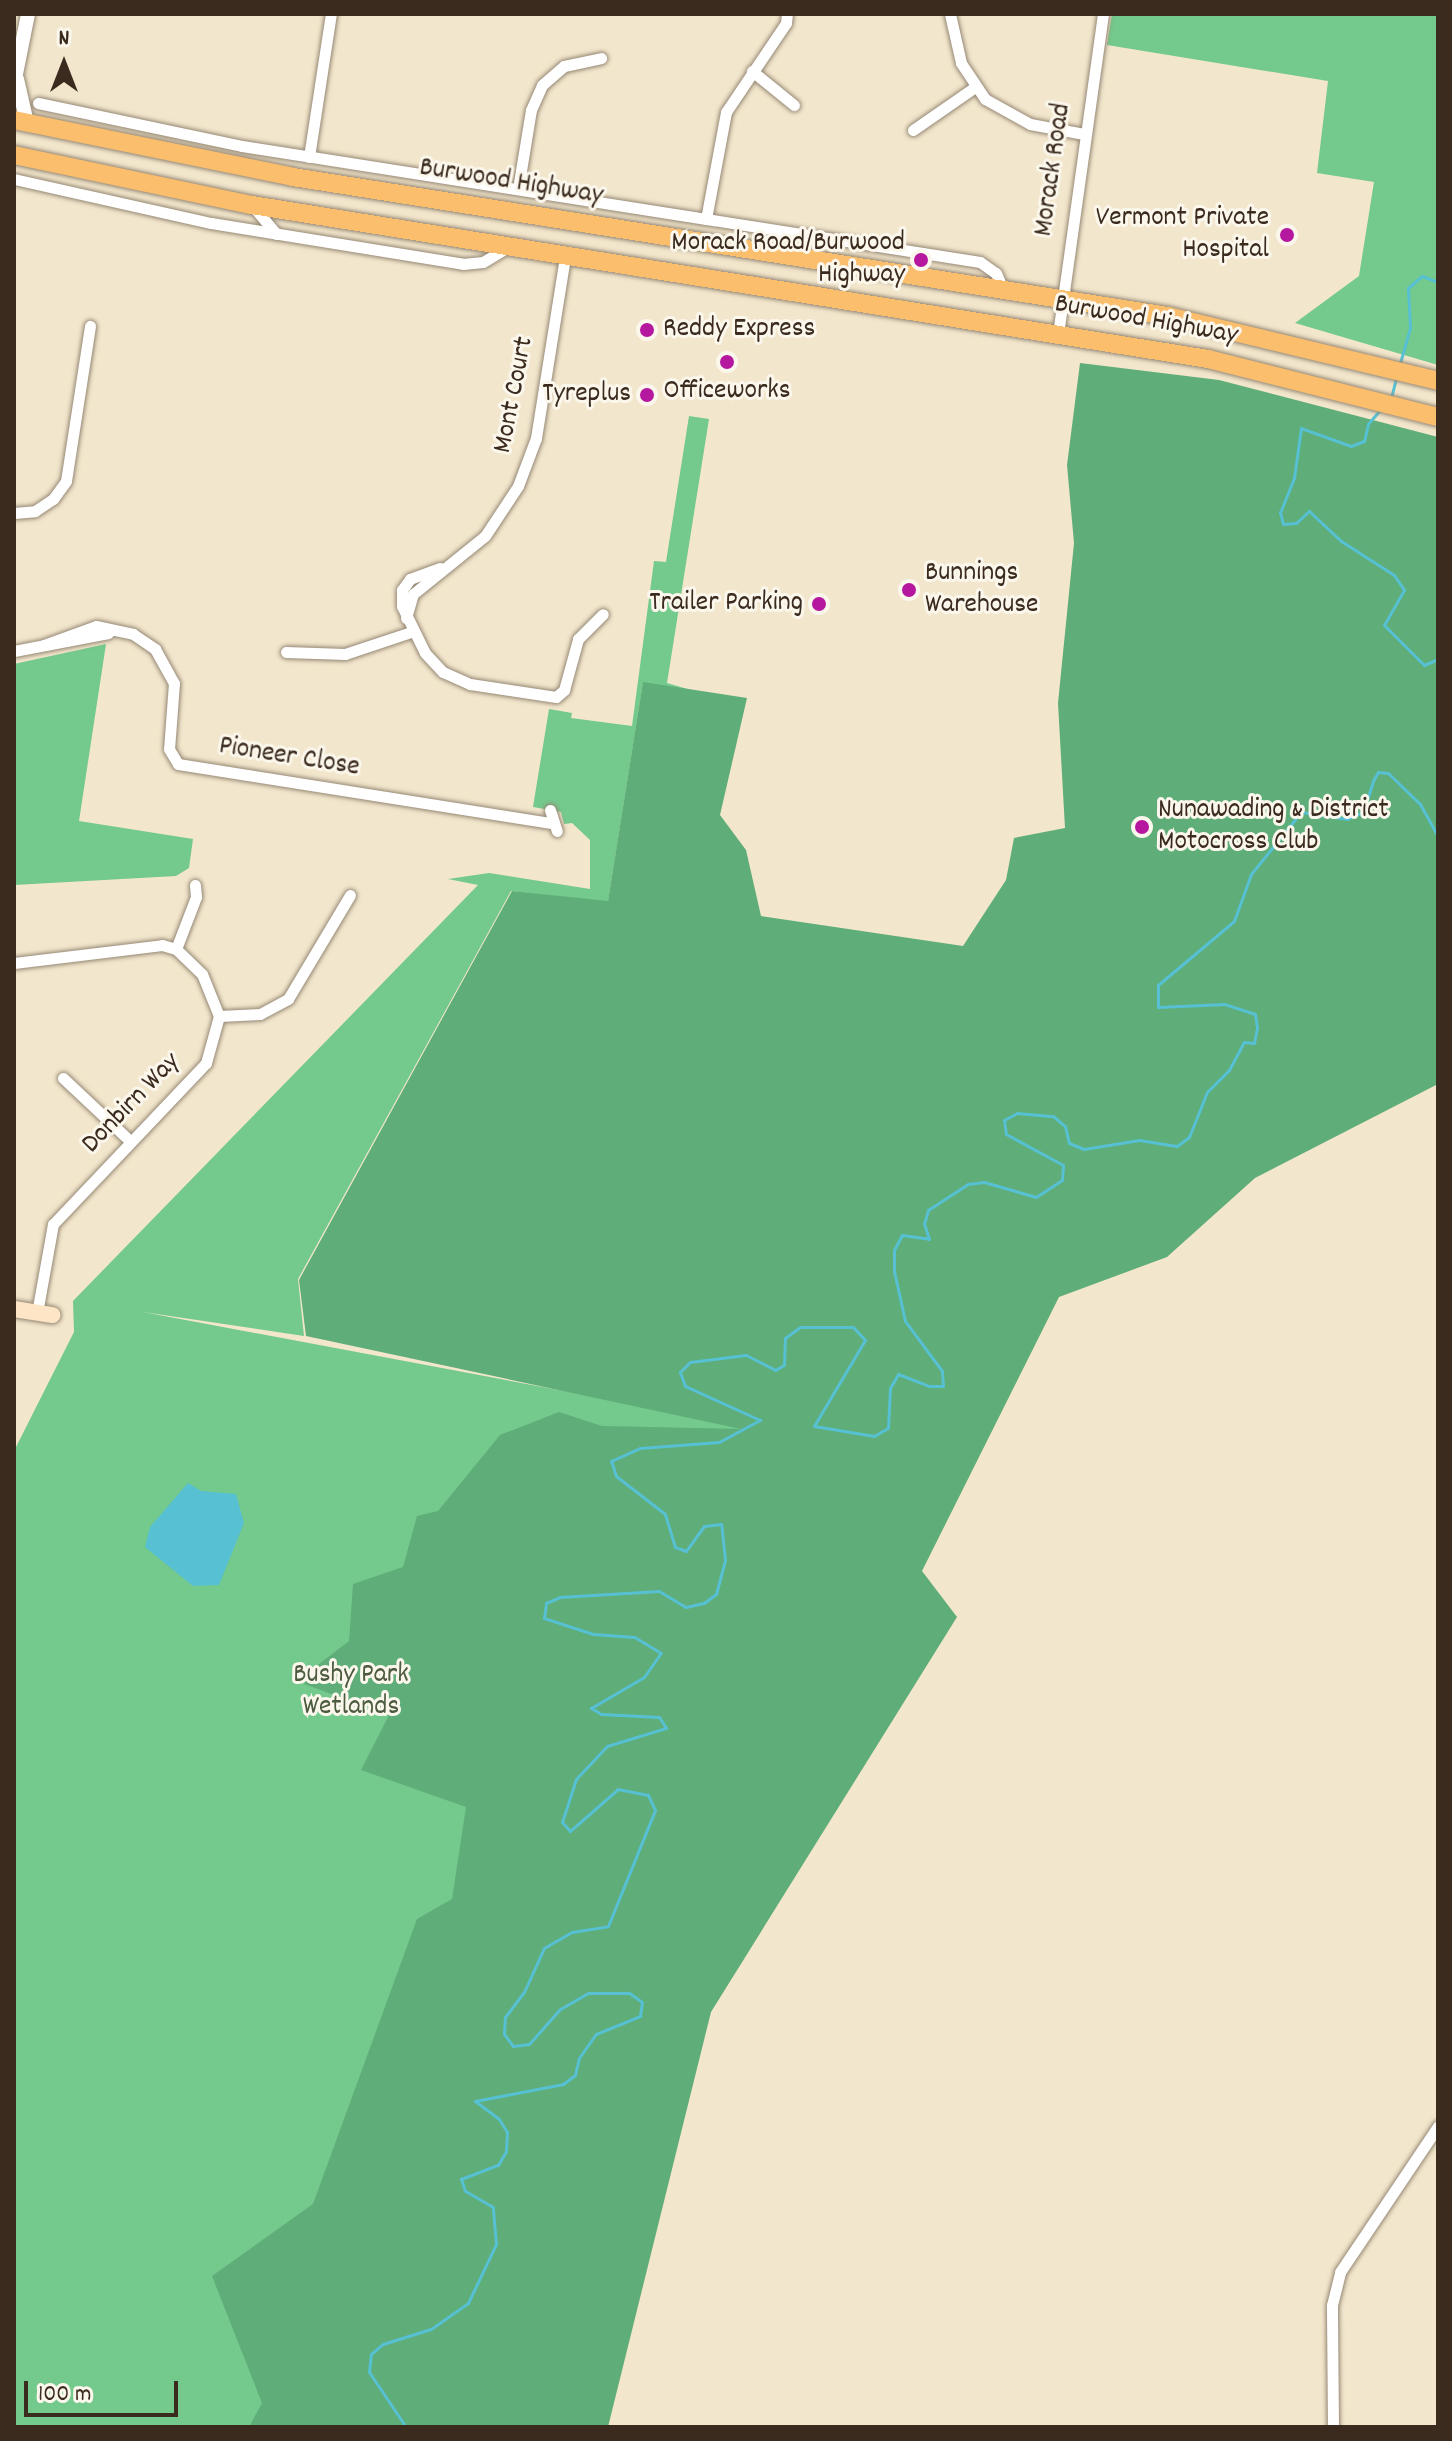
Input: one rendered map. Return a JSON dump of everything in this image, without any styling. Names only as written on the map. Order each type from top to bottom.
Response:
[{"type":"highway","name":"Burwood Highway","points":[[28,123],[177,156],[401,194],[1061,296],[1213,324],[1437,381]]},
{"type":"highway","name":"Burwood Highway","points":[[23,157],[252,205],[1208,359],[1438,417]]},
{"type":"main road","points":[[14,1309],[45,1314]]},
{"type":"street","points":[[28,14],[16,82],[28,123],[66,110]]},
{"type":"street","points":[[309,157],[331,14]]},
{"type":"street","points":[[706,219],[726,112],[786,23],[787,14]]},
{"type":"street","points":[[950,14],[957,51],[975,87],[1015,119],[1084,134]]},
{"type":"street","name":"Morack Road","points":[[1058,334],[1103,14]]},
{"type":"street","points":[[518,189],[531,110],[542,85],[564,66],[601,58]]},
{"type":"street","points":[[752,71],[794,105]]},
{"type":"street","points":[[913,130],[975,87]]},
{"type":"street","name":"Burwood Highway","points":[[38,103],[309,157],[980,262],[996,273],[1002,287]]},
{"type":"street","points":[[14,143],[23,157]]},
{"type":"street","points":[[401,194],[404,171]]},
{"type":"street","points":[[14,179],[276,234],[463,264],[483,262],[509,247]]},
{"type":"street","points":[[252,205],[276,234]]},
{"type":"street","name":"Mont Court","points":[[565,256],[530,457],[501,516],[452,565],[405,584],[406,618],[425,653],[455,678],[549,698],[564,690],[573,648],[596,631],[603,614]]},
{"type":"street","points":[[14,513],[35,511],[53,499],[66,481],[90,326]]},
{"type":"street","name":"Pioneer Close","points":[[14,651],[44,645],[88,627],[125,632],[155,649],[172,674],[176,697],[169,749],[178,764],[553,822]]},
{"type":"street","points":[[286,652],[345,654],[411,632]]},
{"type":"street","points":[[176,949],[196,897],[195,885]]},
{"type":"street","points":[[14,963],[146,944],[176,949],[211,986],[219,1016],[260,1014],[288,999],[350,895]]},
{"type":"street","name":"Donbirn Way","points":[[45,1314],[53,1224],[206,1063],[219,1016]]},
{"type":"street","points":[[63,1078],[130,1141]]},
{"type":"street","points":[[1333,2427],[1332,2305],[1340,2272],[1438,2126]]},
{"type":"green space","points":[[1112,14],[1438,14],[1438,365],[1295,323],[1359,276],[1374,182],[1317,173],[1328,81],[1107,45]]},
{"type":"green space","points":[[1080,363],[1219,380],[1438,437],[1438,1084],[1255,1178],[1167,1257],[1059,1297],[922,1571],[957,1617],[711,2012],[608,2427],[249,2427],[262,2403],[212,2276],[313,2204],[417,1919],[452,1899],[466,1807],[361,1770],[389,1715],[304,1684],[310,1671],[349,1641],[353,1584],[403,1567],[417,1516],[438,1511],[500,1435],[559,1412],[602,1426],[741,1429],[306,1336],[299,1280],[512,891],[608,901],[643,682],[747,698],[720,815],[746,850],[761,916],[963,946],[1006,880],[1014,838],[1065,828],[1058,703],[1074,543],[1067,465]]},
{"type":"green space","name":"Bushy Park Wetlands","points":[[689,416],[709,419],[667,683],[694,691],[643,683],[608,902],[511,891],[298,1279],[304,1336],[143,1312],[746,1425],[414,2427],[14,2427],[14,1451],[74,1332],[73,1301],[478,885],[448,879],[489,873],[590,889],[590,840],[572,823],[564,824],[561,812],[533,807],[549,709],[572,713],[571,718],[632,726],[654,561],[666,562]]},
{"type":"green space","points":[[106,644],[79,821],[193,839],[189,868],[176,876],[14,885],[14,664]]},
{"type":"water","points":[[188,1483],[201,1491],[236,1494],[244,1523],[219,1585],[193,1586],[145,1547],[150,1527]]},
{"type":"waterway","points":[[1400,363],[1410,327],[1408,288],[1422,276],[1438,282]]},
{"type":"waterway","points":[[1391,398],[1396,378]]},
{"type":"waterway","points":[[1380,410],[1368,424],[1364,441],[1351,446],[1301,428],[1294,478],[1280,512],[1283,524],[1296,523],[1309,511],[1341,541],[1394,575],[1404,590],[1384,625],[1424,665],[1438,659]]},
{"type":"waterway","points":[[406,2427],[369,2372],[371,2354],[383,2344],[431,2329],[468,2303],[496,2244],[493,2207],[465,2191],[461,2179],[498,2165],[506,2151],[507,2132],[499,2119],[475,2101],[563,2084],[575,2075],[579,2058],[596,2034],[640,2016],[642,2002],[629,1993],[588,1993],[560,2009],[529,2044],[513,2046],[504,2034],[505,2017],[524,1992],[544,1948],[572,1932],[608,1926],[655,1810],[648,1795],[618,1789],[570,1831],[562,1822],[576,1779],[607,1746],[666,1728],[659,1717],[601,1714],[591,1708],[644,1677],[661,1653],[634,1637],[593,1634],[544,1618],[546,1603],[560,1597],[659,1591],[686,1607],[704,1603],[716,1594],[725,1560],[721,1524],[704,1526],[686,1551],[675,1547],[665,1514],[616,1476],[611,1461],[640,1448],[719,1442],[760,1420],[685,1386],[680,1372],[690,1362],[746,1355],[775,1370],[784,1365],[785,1338],[800,1327],[853,1327],[865,1340],[814,1426],[874,1436],[888,1428],[890,1388],[898,1374],[929,1386],[943,1386],[942,1371],[905,1321],[894,1271],[894,1250],[902,1235],[929,1239],[924,1224],[928,1210],[968,1184],[984,1182],[1036,1197],[1062,1180],[1063,1165],[1006,1134],[1004,1120],[1017,1113],[1053,1116],[1065,1126],[1069,1143],[1084,1149],[1139,1140],[1177,1146],[1189,1137],[1207,1092],[1229,1070],[1244,1042],[1254,1043],[1257,1027],[1255,1014],[1225,1004],[1158,1007],[1158,985],[1234,921],[1251,874],[1301,812],[1347,819],[1363,812],[1378,772],[1388,773],[1420,804],[1438,837]]},
{"type":"place","name":"Vermont Private Hospital","points":[[1287,235]]},
{"type":"place","name":"Morack Road/Burwood Highway","points":[[921,260]]},
{"type":"place","name":"Reddy Express","points":[[647,330]]},
{"type":"place","name":"Officeworks","points":[[727,362]]},
{"type":"place","name":"Tyreplus","points":[[647,395]]},
{"type":"place","name":"Bunnings Warehouse","points":[[909,590]]},
{"type":"place","name":"Trailer Parking","points":[[819,604]]},
{"type":"place","name":"Nunawading & District Motocross Club","points":[[1142,827]]}]
